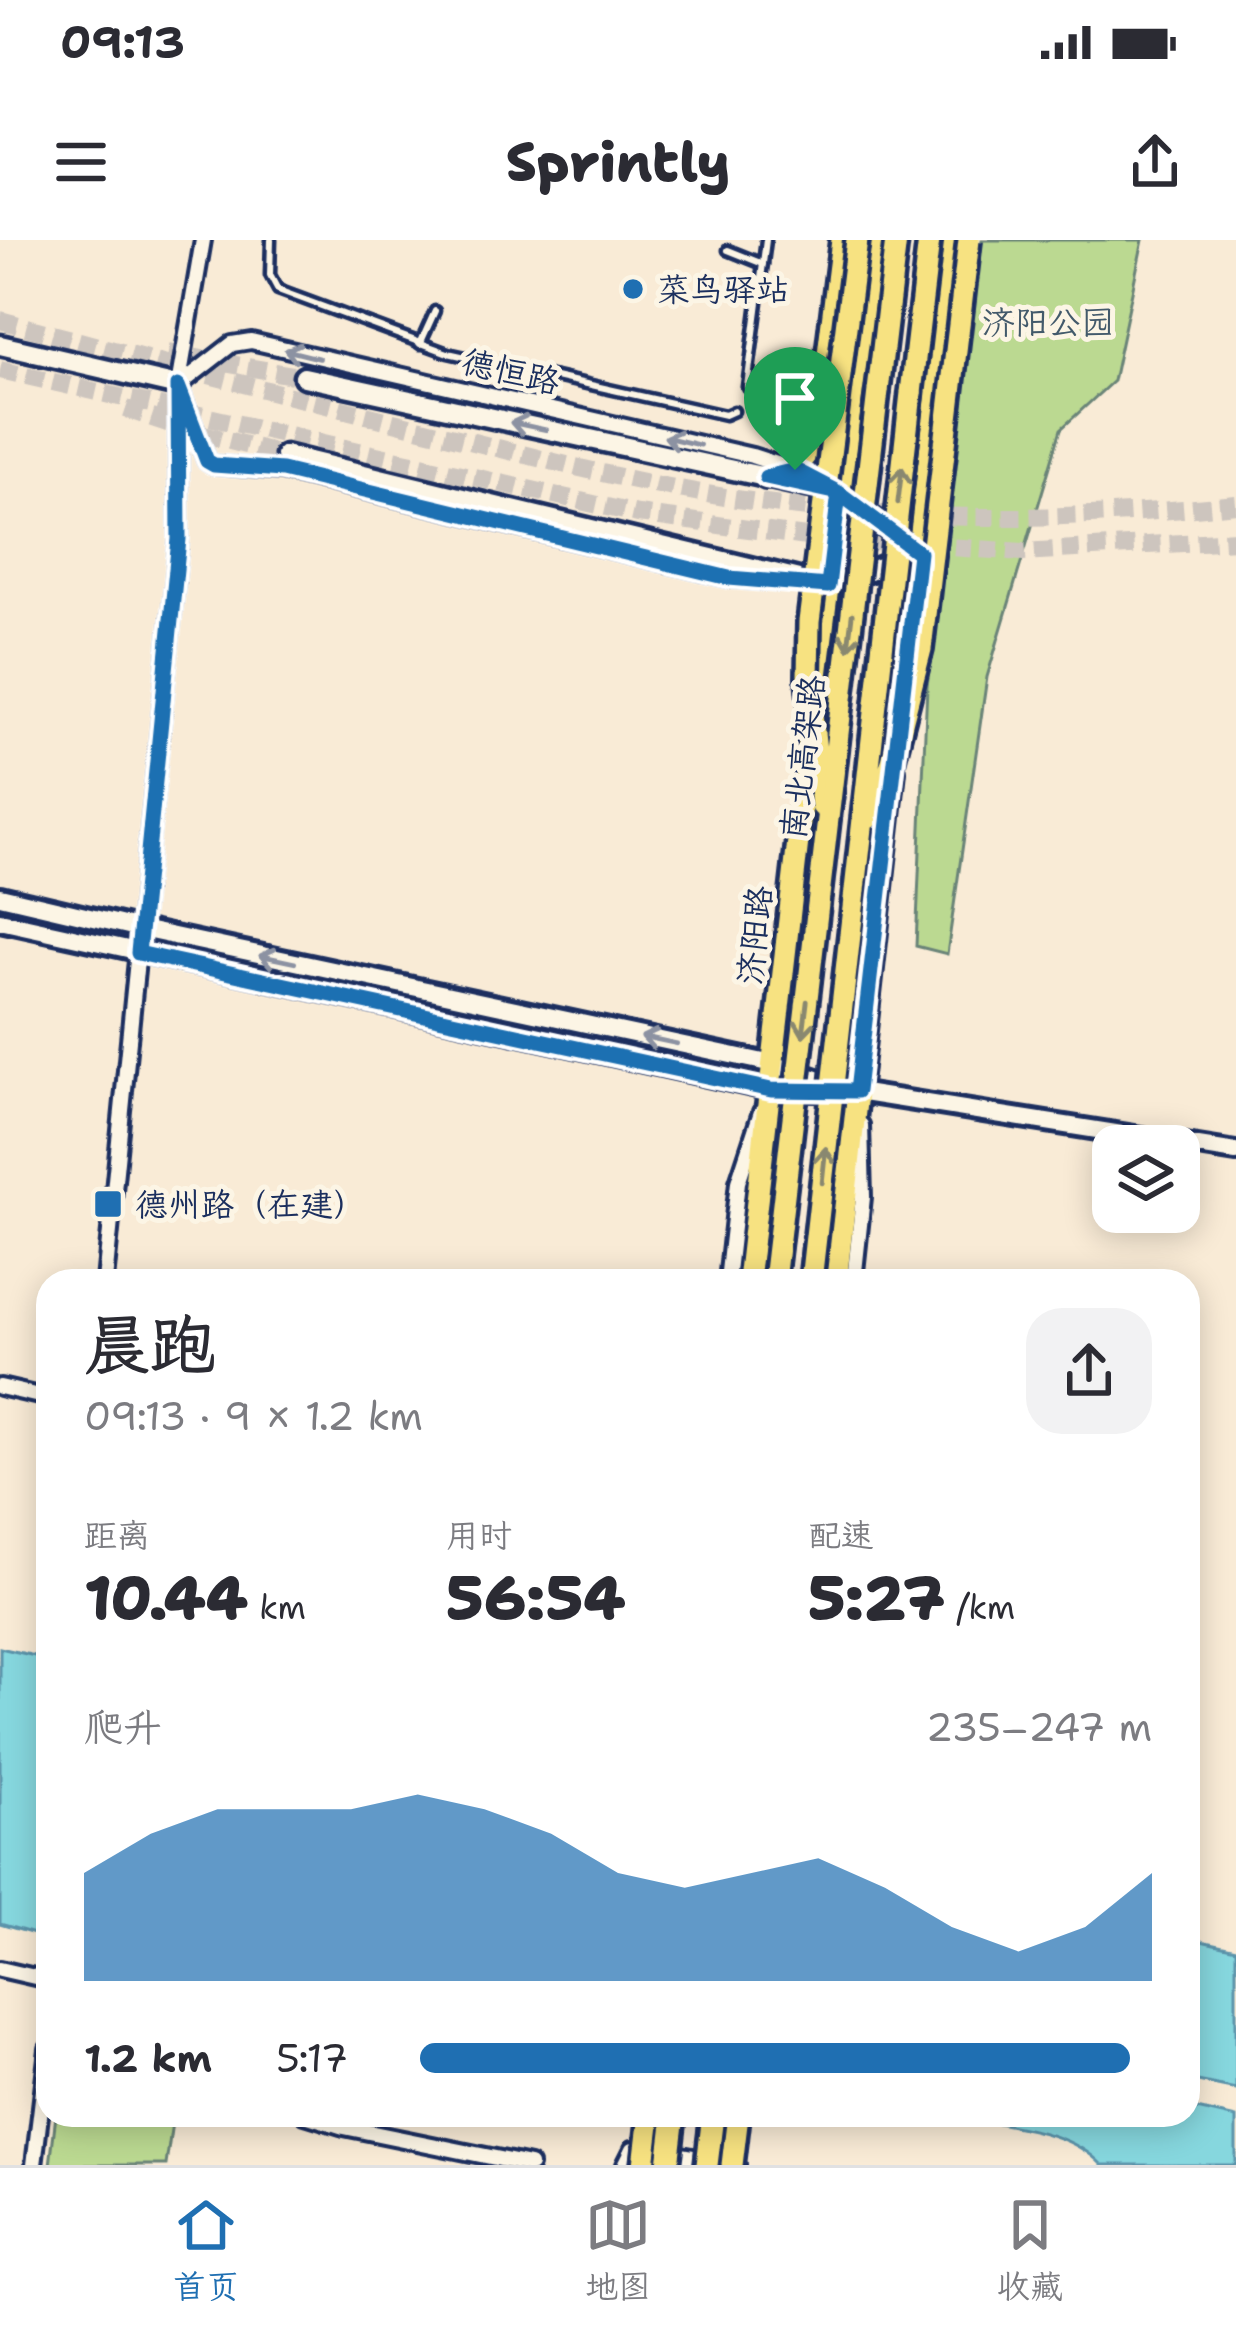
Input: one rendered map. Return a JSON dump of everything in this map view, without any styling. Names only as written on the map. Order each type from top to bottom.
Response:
[{"type":"main road","points":[[766,477],[795,470],[810,452],[819,427],[842,240]]},
{"type":"main road","points":[[826,840],[812,733],[809,622],[857,240]]},
{"type":"main road","name":"济阳路","points":[[750,1269],[871,240]]},
{"type":"main road","name":"南北高架路","points":[[775,1269],[896,240]]},
{"type":"main road","name":"南北高架路","points":[[812,1269],[929,240]]},
{"type":"main road","points":[[837,1269],[955,240]]},
{"type":"main road","points":[[860,845],[892,762],[921,649],[969,240]]},
{"type":"main road","points":[[0,346],[178,386]]},
{"type":"main road","points":[[304,377],[839,493],[919,553]]},
{"type":"main road","points":[[285,454],[828,586],[919,553]]},
{"type":"main road","points":[[644,2165],[649,2127]]},
{"type":"main road","points":[[668,2165],[673,2127]]},
{"type":"main road","points":[[706,2165],[711,2127]]},
{"type":"main road","points":[[734,2165],[737,2127]]},
{"type":"street","points":[[107,1269],[179,539],[178,386],[202,240]]},
{"type":"street","name":"德恒路","points":[[178,386],[232,344],[251,341],[752,457],[795,470],[839,493]]},
{"type":"street","points":[[178,386],[207,461],[214,465],[282,470],[729,578],[828,586]]},
{"type":"street","points":[[0,896],[773,1064],[857,1091]]},
{"type":"street","points":[[0,921],[771,1090],[857,1091],[1236,1152]]},
{"type":"street","points":[[728,1269],[739,1182],[751,1136],[771,1090]]},
{"type":"street","points":[[855,1269],[863,1197],[857,1091]]},
{"type":"street","points":[[0,1387],[36,1395]]},
{"type":"street","points":[[0,1969],[36,1977]]},
{"type":"street","points":[[34,2165],[39,2127]]},
{"type":"street","points":[[344,2127],[530,2165]]},
{"type":"street","points":[[625,2165],[633,2149],[643,2148],[734,2165]]},
{"type":"lane","points":[[271,240],[270,275],[278,290],[420,344],[704,411],[734,412]]},
{"type":"lane","points":[[747,387],[766,240]]},
{"type":"lane","points":[[728,250],[764,264]]},
{"type":"lane","points":[[420,344],[435,311]]},
{"type":"green space","name":"济阳公园","points":[[982,240],[1143,240],[1113,381],[1061,429],[987,677],[947,954],[916,946],[927,686]]},
{"type":"green space","points":[[55,2127],[171,2127],[166,2165],[50,2165]]},
{"type":"water","points":[[0,1648],[36,1656],[36,1934],[0,1924]]},
{"type":"water","points":[[1200,1941],[1236,1949],[1236,2089],[1200,2082]]},
{"type":"water","points":[[1200,2110],[1236,2118],[1236,2165],[1102,2165],[1053,2136],[1018,2127],[1200,2127]]},
{"type":"tunnel","points":[[0,320],[539,458],[763,503],[969,517],[1076,516],[1236,504]]},
{"type":"tunnel","points":[[168,353],[304,377]]},
{"type":"tunnel","points":[[0,370],[638,514],[814,538],[1023,552],[1236,540]]},
{"type":"tunnel","points":[[126,409],[285,455]]},
{"type":"place","name":"菜鸟驿站","points":[[633,289]]},
{"type":"place","name":"德州路（在建）","points":[[108,1204]]},
{"type":"route","points":[[795,470],[766,477],[839,493],[919,553],[857,1091],[771,1090],[138,953],[179,539],[178,386],[207,461],[214,465],[282,470],[729,578],[828,586],[839,493],[795,470]]}]
